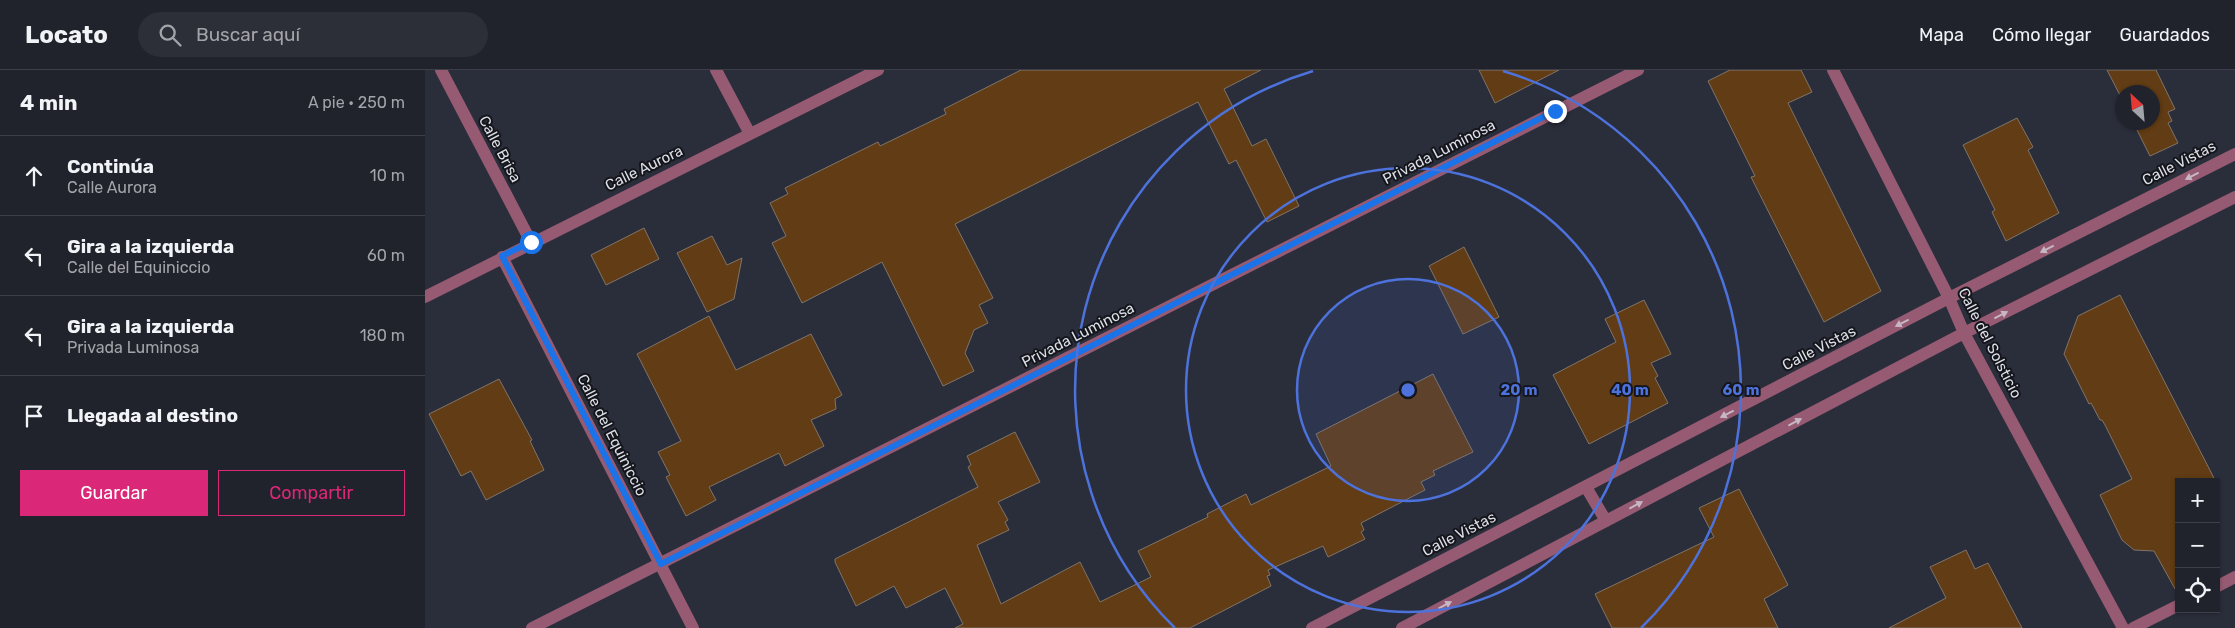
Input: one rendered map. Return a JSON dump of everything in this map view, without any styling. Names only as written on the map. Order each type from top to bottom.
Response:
[{"type":"street","name":"Calle Brisa","points":[[441,70],[531,242]]},
{"type":"street","points":[[716,70],[750,134]]},
{"type":"street","name":"Calle Aurora","points":[[425,297],[502,256],[878,70]]},
{"type":"street","name":"Privada Luminosa","points":[[532,628],[1638,70]]},
{"type":"street","name":"Calle del Solsticio","points":[[1833,70],[1949,298],[1964,333],[2123,628]]},
{"type":"street","name":"Calle Vistas","points":[[1311,628],[1949,298],[2235,154]]},
{"type":"street","points":[[1402,628],[1964,333],[2235,198]]},
{"type":"street","name":"Calle del Equiniccio","points":[[502,256],[693,628]]},
{"type":"street","points":[[1586,487],[1605,521]]},
{"type":"street","points":[[2220,585],[2235,577]]},
{"type":"street","points":[[2133,628],[2175,607]]},
{"type":"building","points":[[1021,70],[1261,70],[1224,89],[1252,146],[1266,139],[1299,206],[1267,222],[1236,160],[1229,164],[1198,102],[955,224],[993,298],[979,305],[988,323],[974,330],[965,353],[974,371],[943,386],[882,262],[802,303],[772,243],[786,236],[770,203],[788,194],[785,188],[878,142],[880,146],[946,114],[944,109]]},
{"type":"building","points":[[1479,70],[1559,70],[1495,103]]},
{"type":"building","points":[[1730,70],[1801,70],[1812,92],[1788,103],[1881,291],[1824,322],[1751,177],[1755,176],[1708,81]]},
{"type":"building","points":[[2107,70],[2156,70],[2175,109],[2168,112],[2172,121],[2168,123],[2178,143],[2150,156],[2137,130],[2160,130],[2160,85],[2115,86]]},
{"type":"building","points":[[2017,118],[2033,147],[2028,150],[2059,213],[2006,241],[1992,212],[1995,210],[1963,145]]},
{"type":"building","points":[[644,228],[659,259],[606,285],[591,255]]},
{"type":"building","points":[[712,236],[727,265],[742,258],[734,299],[707,312],[677,253]]},
{"type":"building","points":[[1464,247],[1499,317],[1463,334],[1429,266]]},
{"type":"building","points":[[2120,295],[2214,478],[2175,478],[2175,589],[2154,551],[2134,550],[2122,540],[2100,495],[2132,479],[2105,425],[2100,420],[2091,403],[2089,404],[2064,354],[2078,316]]},
{"type":"building","points":[[1644,300],[1671,354],[1651,363],[1658,376],[1655,378],[1668,403],[1589,444],[1553,375],[1616,342],[1605,319]]},
{"type":"building","points":[[709,316],[736,370],[811,334],[842,395],[835,399],[836,409],[811,420],[824,446],[785,466],[779,453],[709,487],[716,500],[686,516],[666,477],[670,475],[658,452],[681,441],[637,354]]},
{"type":"building","points":[[1433,374],[1473,452],[1433,471],[1435,475],[1421,482],[1425,490],[1361,523],[1364,530],[1361,532],[1365,539],[1328,557],[1323,546],[1268,570],[1270,575],[1267,576],[1271,586],[1190,628],[955,628],[963,624],[945,588],[906,608],[894,586],[856,606],[835,562],[835,559],[978,487],[968,467],[971,465],[967,456],[1015,432],[1040,482],[998,502],[1008,520],[1005,522],[1009,530],[977,545],[1001,604],[1080,562],[1100,602],[1151,577],[1138,551],[1208,517],[1207,514],[1246,494],[1251,505],[1331,466],[1316,434]]},
{"type":"building","points":[[499,379],[532,440],[530,441],[544,470],[486,500],[471,471],[461,476],[429,414]]},
{"type":"building","points":[[1739,489],[1788,585],[1764,599],[1778,628],[1612,628],[1595,594],[1714,537],[1699,508]]},
{"type":"building","points":[[1966,550],[1975,569],[1988,563],[2022,628],[1889,628],[1946,598],[1930,567]]},
{"type":"route","points":[[531,242],[502,256],[661,564],[1555,111]]}]
